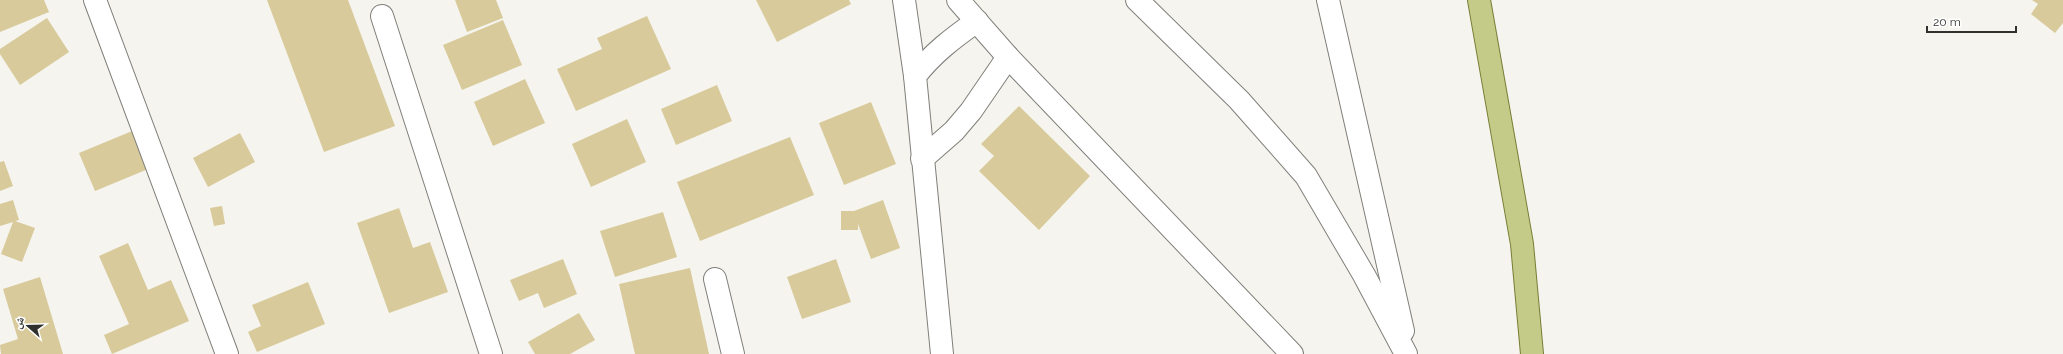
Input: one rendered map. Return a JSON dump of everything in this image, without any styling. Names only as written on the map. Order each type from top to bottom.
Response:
[{"type":"main road","points":[[1479,0],[1522,244],[1532,354]]},
{"type":"street","points":[[95,0],[227,354]]},
{"type":"street","points":[[904,0],[915,76],[942,354]]},
{"type":"street","points":[[958,0],[1008,57],[1292,354]]},
{"type":"street","points":[[1137,0],[1239,100],[1306,176],[1364,275],[1407,354]]},
{"type":"street","points":[[1328,0],[1407,354]]},
{"type":"street","points":[[382,16],[491,354]]},
{"type":"street","points":[[915,76],[936,52],[976,21]]},
{"type":"street","points":[[922,159],[954,131],[971,111],[1008,57]]},
{"type":"street","points":[[715,279],[732,354]]},
{"type":"building","points":[[0,0],[44,0],[49,12],[0,32]]},
{"type":"building","points":[[267,0],[348,0],[395,126],[324,152]]},
{"type":"building","points":[[455,0],[496,0],[503,18],[467,32]]},
{"type":"building","points":[[756,0],[849,0],[851,4],[777,42]]},
{"type":"building","points":[[2032,0],[2063,0],[2063,23],[2055,33],[2031,14],[2038,4]]},
{"type":"building","points":[[647,16],[671,69],[576,111],[557,69],[602,49],[597,38]]},
{"type":"building","points":[[47,18],[69,52],[20,85],[0,54],[0,49]]},
{"type":"building","points":[[503,20],[522,65],[462,90],[443,45]]},
{"type":"building","points":[[525,79],[545,123],[493,146],[474,102]]},
{"type":"building","points":[[717,85],[732,121],[676,145],[661,109]]},
{"type":"building","points":[[871,102],[896,164],[844,185],[819,123]]},
{"type":"building","points":[[1019,106],[1090,176],[1039,230],[979,171],[994,156],[981,144]]},
{"type":"building","points":[[627,119],[646,162],[591,187],[572,144]]},
{"type":"building","points":[[137,129],[153,167],[95,191],[79,153]]},
{"type":"building","points":[[240,133],[255,162],[208,187],[193,158]]},
{"type":"building","points":[[790,137],[814,195],[700,241],[677,182]]},
{"type":"building","points":[[4,161],[13,186],[0,191],[0,162]]},
{"type":"building","points":[[13,200],[19,220],[15,221],[35,228],[22,262],[1,254],[13,222],[0,226],[0,204]]},
{"type":"building","points":[[883,200],[900,248],[871,259],[858,224],[858,230],[841,230],[841,211],[854,211]]},
{"type":"building","points":[[222,206],[225,224],[214,226],[210,208]]},
{"type":"building","points":[[399,208],[413,248],[430,242],[448,292],[389,313],[357,223]]},
{"type":"building","points":[[663,212],[677,257],[615,277],[600,231]]},
{"type":"building","points":[[128,243],[148,290],[171,280],[189,321],[112,354],[104,335],[129,324],[99,256]]},
{"type":"building","points":[[563,259],[577,294],[544,308],[538,293],[519,301],[510,280]]},
{"type":"building","points":[[836,259],[851,302],[802,319],[787,277]]},
{"type":"building","points":[[690,268],[709,354],[635,354],[619,284]]},
{"type":"building","points":[[40,277],[63,354],[1,354],[0,345],[18,339],[3,289]]},
{"type":"building","points":[[308,282],[325,324],[257,352],[248,332],[261,326],[252,305]]},
{"type":"building","points":[[579,313],[595,340],[570,354],[535,354],[528,342]]}]
